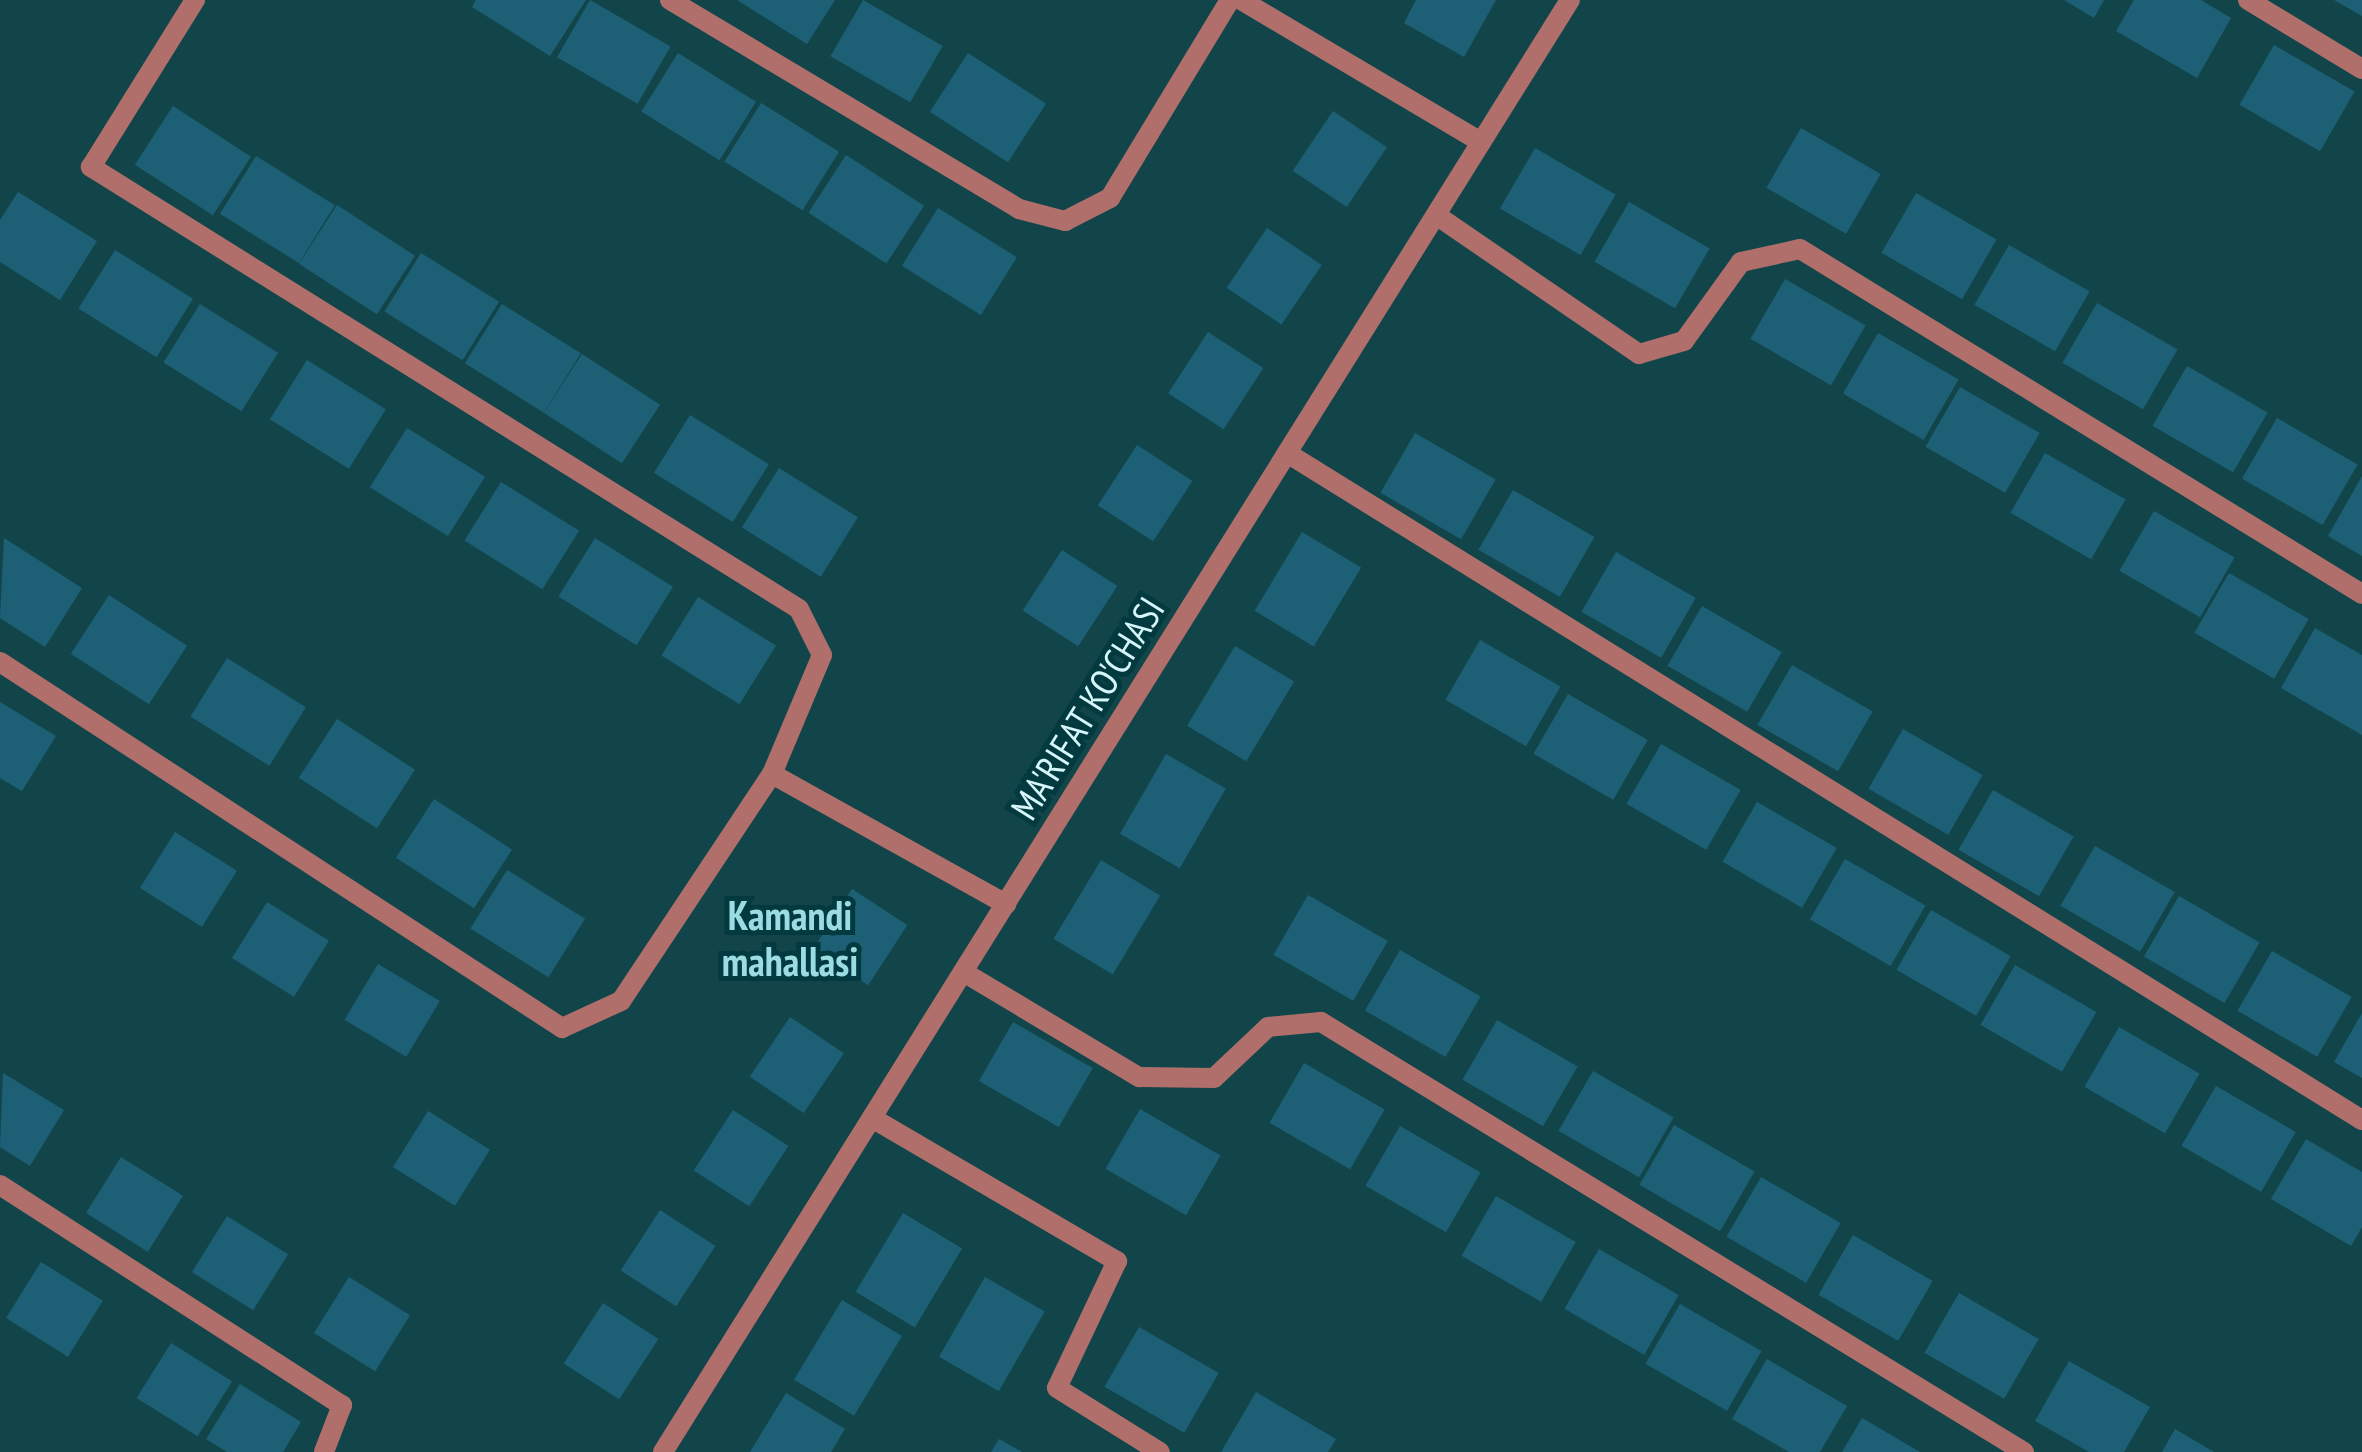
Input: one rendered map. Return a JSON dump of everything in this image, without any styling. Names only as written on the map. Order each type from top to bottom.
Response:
[{"type":"street","points":[[0,662],[562,1028],[621,1001],[772,774],[822,655],[800,609],[91,167],[195,0]]},
{"type":"street","points":[[670,0],[1020,209],[1065,221],[1110,198],[1230,0]]},
{"type":"street","points":[[1241,0],[1481,142]]},
{"type":"street","name":"MA'RIFAT KO'CHASI","points":[[663,1452],[1570,0]]},
{"type":"street","points":[[2248,0],[2362,69]]},
{"type":"street","points":[[1436,215],[1639,354],[1684,341],[1741,262],[1800,248],[2362,594]]},
{"type":"street","points":[[1287,453],[2362,1120]]},
{"type":"street","points":[[772,774],[1006,904]]},
{"type":"street","points":[[965,973],[1139,1078],[1214,1078],[1268,1028],[1321,1022],[2024,1452]]},
{"type":"street","points":[[872,1118],[1117,1262],[1056,1388],[1160,1452]]},
{"type":"street","points":[[0,1185],[342,1405],[324,1452]]},
{"type":"building","points":[[476,0],[586,0],[550,56],[472,7]]},
{"type":"building","points":[[590,0],[671,46],[638,104],[557,57]]},
{"type":"building","points":[[737,0],[835,0],[807,44]]},
{"type":"building","points":[[863,0],[943,46],[910,102],[830,56]]},
{"type":"building","points":[[1416,0],[1496,0],[1464,57],[1404,23]]},
{"type":"building","points":[[2064,0],[2104,0],[2094,18]]},
{"type":"building","points":[[2134,0],[2201,0],[2231,18],[2197,78],[2116,31]]},
{"type":"building","points":[[2334,0],[2362,0],[2362,16]]},
{"type":"building","points":[[2274,45],[2355,92],[2320,151],[2240,105]]},
{"type":"building","points":[[678,53],[756,102],[719,160],[641,112]]},
{"type":"building","points":[[968,53],[1046,104],[1008,162],[930,112]]},
{"type":"building","points":[[761,103],[839,152],[802,210],[724,162]]},
{"type":"building","points":[[173,106],[251,157],[213,215],[135,165]]},
{"type":"building","points":[[1333,111],[1387,147],[1347,207],[1293,171]]},
{"type":"building","points":[[1801,128],[1881,174],[1846,234],[1766,188]]},
{"type":"building","points":[[1535,148],[1616,194],[1581,255],[1500,209]]},
{"type":"building","points":[[846,155],[924,206],[886,264],[808,213]]},
{"type":"building","points":[[256,156],[335,205],[299,263],[220,214]]},
{"type":"building","points":[[18,192],[97,241],[60,300],[0,262],[0,220]]},
{"type":"building","points":[[1916,193],[1997,240],[1962,299],[1882,253]]},
{"type":"building","points":[[1629,202],[1710,248],[1675,308],[1594,262]]},
{"type":"building","points":[[337,205],[415,256],[377,314],[299,264]]},
{"type":"building","points":[[938,208],[1017,257],[981,315],[902,266]]},
{"type":"building","points":[[1267,228],[1322,265],[1281,325],[1227,288]]},
{"type":"building","points":[[2009,245],[2090,291],[2055,351],[1974,305]]},
{"type":"building","points":[[115,250],[193,299],[156,357],[78,309]]},
{"type":"building","points":[[421,253],[499,302],[462,360],[384,312]]},
{"type":"building","points":[[1785,279],[1866,326],[1831,385],[1750,339]]},
{"type":"building","points":[[2097,303],[2178,350],[2143,409],[2062,363]]},
{"type":"building","points":[[200,304],[278,353],[241,411],[163,363]]},
{"type":"building","points":[[502,304],[581,353],[544,413],[465,363]]},
{"type":"building","points":[[1208,332],[1263,368],[1224,429],[1168,393]]},
{"type":"building","points":[[1878,333],[1959,380],[1924,440],[1843,394]]},
{"type":"building","points":[[582,354],[660,405],[622,463],[544,413]]},
{"type":"building","points":[[307,360],[386,409],[349,469],[270,419]]},
{"type":"building","points":[[2187,366],[2268,412],[2233,472],[2152,426]]},
{"type":"building","points":[[1960,387],[2040,433],[2005,493],[1926,447]]},
{"type":"building","points":[[690,415],[769,464],[733,522],[654,473]]},
{"type":"building","points":[[2277,418],[2358,464],[2323,525],[2242,479]]},
{"type":"building","points":[[407,428],[485,477],[448,536],[370,487]]},
{"type":"building","points":[[1415,433],[1496,480],[1461,539],[1380,493]]},
{"type":"building","points":[[1137,445],[1192,481],[1153,541],[1098,505]]},
{"type":"building","points":[[2045,453],[2126,499],[2091,559],[2010,513]]},
{"type":"building","points":[[779,468],[858,517],[821,577],[742,527]]},
{"type":"building","points":[[2362,476],[2362,556],[2328,536]]},
{"type":"building","points":[[501,482],[579,531],[542,589],[464,541]]},
{"type":"building","points":[[1513,490],[1594,537],[1560,597],[1478,550]]},
{"type":"building","points":[[2154,511],[2235,558],[2200,617],[2120,571]]},
{"type":"building","points":[[1302,532],[1361,568],[1314,646],[1255,611]]},
{"type":"building","points":[[4,538],[82,588],[45,647],[0,618]]},
{"type":"building","points":[[595,538],[673,587],[636,645],[558,597]]},
{"type":"building","points":[[1062,550],[1117,586],[1078,646],[1023,610]]},
{"type":"building","points":[[1616,552],[1696,598],[1661,658],[1582,612]]},
{"type":"building","points":[[2229,573],[2309,619],[2274,679],[2194,633]]},
{"type":"building","points":[[109,595],[187,646],[149,704],[71,654]]},
{"type":"building","points":[[698,597],[776,646],[739,704],[661,656]]},
{"type":"building","points":[[1702,606],[1782,652],[1747,712],[1668,666]]},
{"type":"building","points":[[2315,628],[2362,655],[2362,735],[2281,688]]},
{"type":"building","points":[[1480,640],[1561,686],[1526,746],[1446,700]]},
{"type":"building","points":[[1235,646],[1294,682],[1246,761],[1187,726]]},
{"type":"building","points":[[227,658],[306,707],[269,766],[190,717]]},
{"type":"building","points":[[1792,665],[1873,711],[1838,771],[1758,725]]},
{"type":"building","points":[[1568,694],[1648,740],[1613,800],[1534,754]]},
{"type":"building","points":[[0,702],[56,736],[22,791],[0,778]]},
{"type":"building","points":[[337,719],[415,770],[377,828],[299,778]]},
{"type":"building","points":[[1903,729],[1983,775],[1948,835],[1868,789]]},
{"type":"building","points":[[1661,744],[1741,790],[1706,850],[1626,804]]},
{"type":"building","points":[[1166,754],[1226,789],[1180,868],[1120,834]]},
{"type":"building","points":[[1993,790],[2074,836],[2039,896],[1958,850]]},
{"type":"building","points":[[434,799],[512,850],[474,908],[396,858]]},
{"type":"building","points":[[1757,802],[1837,848],[1802,908],[1722,862]]},
{"type":"building","points":[[175,832],[237,871],[202,927],[140,888]]},
{"type":"building","points":[[2095,846],[2175,892],[2140,952],[2060,906]]},
{"type":"building","points":[[1845,859],[1926,906],[1891,966],[1810,920]]},
{"type":"building","points":[[1101,860],[1160,896],[1113,974],[1054,939]]},
{"type":"building","points":[[507,870],[585,919],[548,977],[470,929]]},
{"type":"building","points":[[852,889],[907,925],[868,985],[813,949]]},
{"type":"building","points":[[1308,895],[1388,941],[1353,1001],[1274,955]]},
{"type":"building","points":[[2179,896],[2260,942],[2225,1003],[2144,957]]},
{"type":"building","points":[[267,902],[329,941],[294,997],[232,958]]},
{"type":"building","points":[[1931,910],[2011,956],[1976,1016],[1896,970]]},
{"type":"building","points":[[1400,950],[1481,996],[1446,1057],[1365,1011]]},
{"type":"building","points":[[2272,951],[2352,997],[2317,1057],[2238,1011]]},
{"type":"building","points":[[378,964],[440,1001],[406,1057],[345,1020]]},
{"type":"building","points":[[2015,965],[2096,1012],[2062,1072],[1981,1025]]},
{"type":"building","points":[[2362,1013],[2362,1078],[2334,1062]]},
{"type":"building","points":[[790,1017],[844,1053],[804,1113],[750,1077]]},
{"type":"building","points":[[1497,1020],[1578,1066],[1543,1126],[1462,1080]]},
{"type":"building","points":[[1013,1022],[1093,1068],[1059,1127],[979,1081]]},
{"type":"building","points":[[2119,1027],[2200,1074],[2165,1133],[2084,1087]]},
{"type":"building","points":[[1304,1063],[1385,1110],[1350,1169],[1270,1123]]},
{"type":"building","points":[[1593,1071],[1674,1118],[1639,1177],[1558,1131]]},
{"type":"building","points":[[3,1073],[64,1110],[30,1166],[0,1147]]},
{"type":"building","points":[[2216,1086],[2296,1132],[2261,1192],[2182,1146]]},
{"type":"building","points":[[1140,1109],[1221,1156],[1186,1215],[1106,1169]]},
{"type":"building","points":[[733,1110],[788,1146],[749,1206],[694,1170]]},
{"type":"building","points":[[428,1111],[490,1150],[455,1206],[393,1167]]},
{"type":"building","points":[[1674,1125],[1755,1172],[1720,1231],[1640,1185]]},
{"type":"building","points":[[1400,1126],[1481,1172],[1446,1232],[1366,1186]]},
{"type":"building","points":[[2306,1139],[2362,1172],[2362,1227],[2351,1246],[2271,1199]]},
{"type":"building","points":[[121,1157],[183,1196],[148,1252],[86,1213]]},
{"type":"building","points":[[1761,1177],[1841,1223],[1806,1283],[1726,1237]]},
{"type":"building","points":[[1496,1196],[1576,1242],[1541,1302],[1462,1256]]},
{"type":"building","points":[[660,1210],[715,1246],[676,1306],[621,1270]]},
{"type":"building","points":[[903,1213],[962,1249],[915,1327],[856,1292]]},
{"type":"building","points":[[227,1216],[288,1254],[253,1310],[192,1272]]},
{"type":"building","points":[[1853,1235],[1933,1281],[1898,1341],[1818,1295]]},
{"type":"building","points":[[1599,1249],[1679,1295],[1644,1355],[1564,1309]]},
{"type":"building","points":[[41,1262],[103,1301],[68,1357],[6,1318]]},
{"type":"building","points":[[349,1277],[410,1315],[375,1371],[314,1333]]},
{"type":"building","points":[[985,1277],[1045,1312],[999,1391],[939,1357]]},
{"type":"building","points":[[1959,1293],[2039,1339],[2004,1399],[1924,1353]]},
{"type":"building","points":[[842,1300],[902,1336],[854,1416],[794,1380]]},
{"type":"building","points":[[603,1303],[658,1339],[619,1399],[564,1363]]},
{"type":"building","points":[[1680,1304],[1761,1351],[1727,1411],[1646,1364]]},
{"type":"building","points":[[1139,1327],[1219,1373],[1184,1433],[1104,1387]]},
{"type":"building","points":[[171,1343],[232,1381],[198,1436],[137,1398]]},
{"type":"building","points":[[1767,1359],[1847,1406],[1820,1452],[1789,1452],[1732,1419]]},
{"type":"building","points":[[2069,1361],[2150,1407],[2124,1452],[2089,1452],[2035,1421]]},
{"type":"building","points":[[240,1384],[301,1422],[283,1452],[227,1452],[206,1439]]},
{"type":"building","points":[[1256,1392],[1336,1439],[1328,1452],[1221,1452]]},
{"type":"building","points":[[786,1393],[845,1429],[831,1452],[750,1452]]},
{"type":"building","points":[[1862,1418],[1920,1452],[1842,1452]]},
{"type":"building","points":[[2175,1429],[2214,1452],[2162,1452]]},
{"type":"building","points":[[999,1439],[1022,1452],[991,1452]]},
{"type":"district","name":"Kamandi mahallasi","points":[[790,938]]}]
